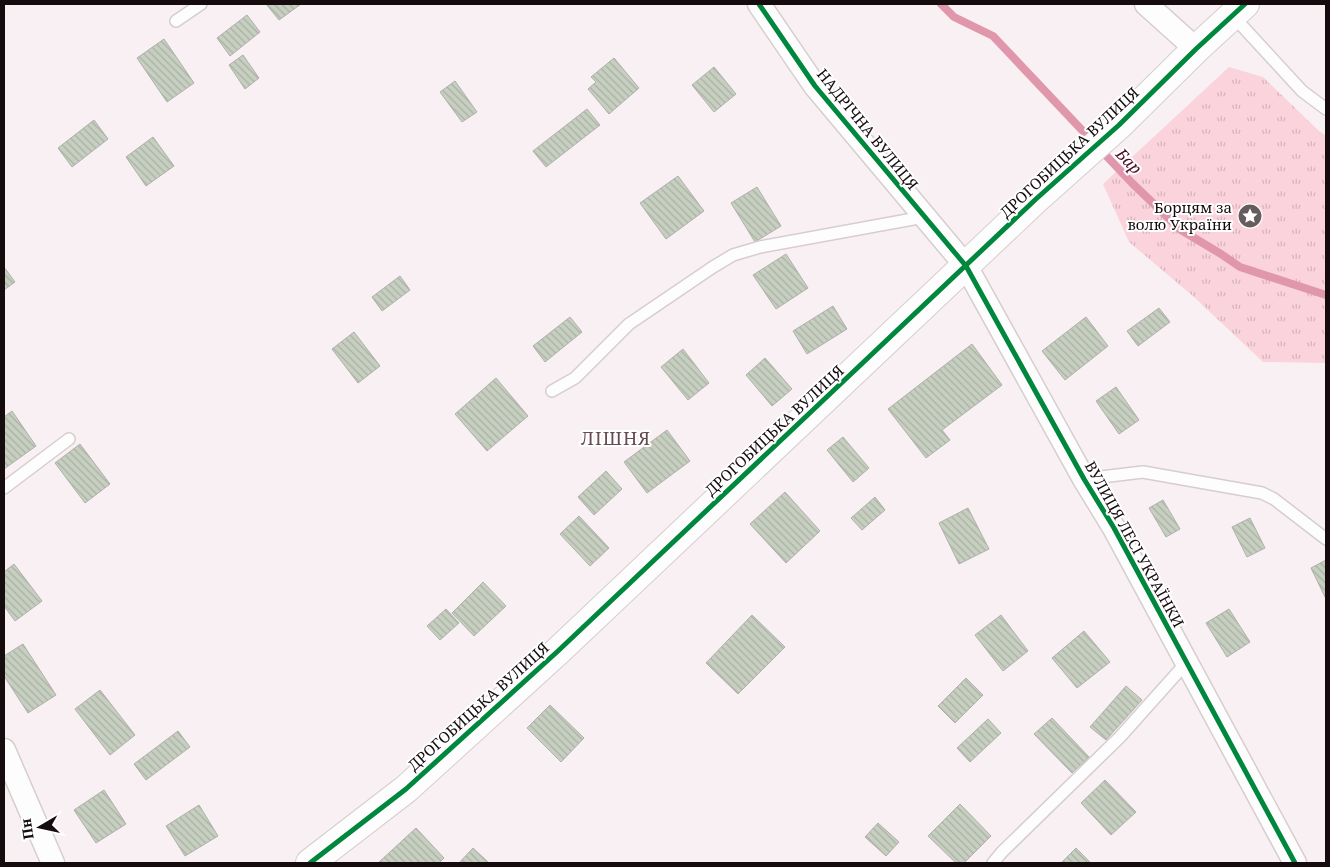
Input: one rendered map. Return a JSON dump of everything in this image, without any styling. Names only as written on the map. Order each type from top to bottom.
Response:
[{"type":"main road","name":"ДРОГОБИЦЬКА ВУЛИЦЯ","points":[[310,863],[406,789],[515,690],[711,508],[1036,199],[1119,125],[1196,49],[1239,10]]},
{"type":"street","name":"НАДРІЧНА ВУЛИЦЯ","points":[[759,4],[815,86],[966,266]]},
{"type":"street","points":[[1146,4],[1196,49]]},
{"type":"street","name":"ВУЛИЦЯ ЛЕСІ УКРАЇНКИ","points":[[966,266],[1084,479],[1114,528],[1295,863]]},
{"type":"street","points":[[4,750],[53,863]]},
{"type":"lane","points":[[176,21],[201,4]]},
{"type":"lane","points":[[1239,10],[1302,91],[1326,109]]},
{"type":"lane","points":[[552,391],[575,378],[629,324],[733,255],[760,247],[924,217]]},
{"type":"lane","points":[[4,488],[68,439]]},
{"type":"lane","points":[[1084,479],[1143,472],[1262,493],[1274,499],[1326,539]]},
{"type":"lane","points":[[993,863],[1120,737],[1187,662]]},
{"type":"green space","points":[[1229,67],[1263,77],[1326,136],[1326,363],[1263,362],[1194,297],[1129,242],[1103,184]]},
{"type":"building","points":[[266,4],[301,4],[279,20]]},
{"type":"building","points":[[247,15],[260,32],[230,56],[217,38]]},
{"type":"building","points":[[164,39],[194,83],[167,102],[137,58]]},
{"type":"building","points":[[243,55],[259,78],[245,89],[229,65]]},
{"type":"building","points":[[614,58],[639,88],[609,114],[588,89],[596,82],[591,77]]},
{"type":"building","points":[[714,67],[736,94],[714,112],[692,85]]},
{"type":"building","points":[[455,81],[477,112],[462,122],[440,92]]},
{"type":"building","points":[[587,109],[600,125],[546,167],[533,151]]},
{"type":"building","points":[[94,120],[108,139],[72,167],[58,148]]},
{"type":"building","points":[[153,137],[174,166],[146,186],[126,157]]},
{"type":"building","points":[[678,176],[704,211],[666,239],[640,203]]},
{"type":"building","points":[[757,187],[781,226],[755,242],[731,203]]},
{"type":"building","points":[[786,254],[808,288],[776,309],[753,275]]},
{"type":"building","points":[[4,267],[15,282],[4,290]]},
{"type":"building","points":[[400,276],[410,290],[382,311],[372,297]]},
{"type":"building","points":[[833,306],[847,329],[807,354],[793,331]]},
{"type":"building","points":[[1159,308],[1170,322],[1138,346],[1127,331]]},
{"type":"building","points":[[570,317],[582,332],[545,362],[533,346]]},
{"type":"building","points":[[1086,317],[1108,346],[1065,380],[1042,351]]},
{"type":"building","points":[[354,332],[380,366],[358,383],[332,349]]},
{"type":"building","points":[[972,344],[1002,385],[942,430],[950,440],[926,458],[888,409]]},
{"type":"building","points":[[683,349],[709,383],[688,400],[661,367]]},
{"type":"building","points":[[765,358],[792,389],[772,406],[746,375]]},
{"type":"building","points":[[496,378],[528,416],[487,451],[455,414]]},
{"type":"building","points":[[1116,387],[1139,420],[1119,434],[1096,401]]},
{"type":"building","points":[[12,411],[36,446],[4,469],[4,417]]},
{"type":"building","points":[[667,430],[690,461],[647,493],[624,462]]},
{"type":"building","points":[[843,437],[869,468],[853,482],[827,450]]},
{"type":"building","points":[[80,444],[110,484],[85,503],[55,463]]},
{"type":"building","points":[[606,471],[622,489],[594,515],[578,497]]},
{"type":"building","points":[[785,492],[820,531],[786,563],[750,524]]},
{"type":"building","points":[[875,497],[885,510],[862,530],[851,518]]},
{"type":"building","points":[[1163,500],[1180,529],[1166,537],[1149,508]]},
{"type":"building","points":[[968,508],[989,549],[959,564],[939,523]]},
{"type":"building","points":[[579,516],[609,548],[590,566],[560,534]]},
{"type":"building","points":[[1250,518],[1265,548],[1247,557],[1232,527]]},
{"type":"building","points":[[1326,560],[1326,599],[1311,568]]},
{"type":"building","points":[[14,564],[42,601],[15,621],[4,606],[4,572]]},
{"type":"building","points":[[483,582],[506,606],[474,636],[452,613]]},
{"type":"building","points":[[446,609],[459,623],[440,640],[427,626]]},
{"type":"building","points":[[1229,609],[1250,642],[1227,657],[1206,623]]},
{"type":"building","points":[[752,615],[785,647],[738,694],[706,663]]},
{"type":"building","points":[[1001,615],[1028,651],[1003,671],[975,635]]},
{"type":"building","points":[[1084,631],[1110,662],[1077,688],[1052,658]]},
{"type":"building","points":[[23,644],[56,695],[28,713],[4,676],[4,656]]},
{"type":"building","points":[[966,678],[983,695],[955,723],[938,706]]},
{"type":"building","points":[[1126,686],[1142,700],[1106,740],[1090,727]]},
{"type":"building","points":[[100,690],[135,735],[110,755],[75,709]]},
{"type":"building","points":[[550,705],[584,738],[561,762],[527,728]]},
{"type":"building","points":[[1052,718],[1089,757],[1072,773],[1034,734]]},
{"type":"building","points":[[988,719],[1001,733],[970,762],[957,748]]},
{"type":"building","points":[[178,731],[190,747],[146,780],[134,764]]},
{"type":"building","points":[[1105,780],[1136,812],[1111,835],[1081,803]]},
{"type":"building","points":[[104,790],[126,824],[96,843],[74,810]]},
{"type":"building","points":[[960,804],[991,836],[964,863],[956,863],[928,836]]},
{"type":"building","points":[[199,805],[218,836],[185,856],[166,826]]},
{"type":"building","points":[[878,823],[899,842],[886,856],[865,837]]},
{"type":"building","points":[[416,828],[444,858],[439,863],[378,863]]},
{"type":"building","points":[[473,848],[489,863],[459,863]]},
{"type":"building","points":[[1076,848],[1091,863],[1061,863]]},
{"type":"waterway","name":"Бар","points":[[941,4],[954,17],[993,36],[1132,183],[1181,230],[1240,267],[1326,295]]},
{"type":"cycle path","points":[[759,4],[815,86],[966,266],[1084,479],[1114,528],[1295,863]]},
{"type":"cycle path","points":[[310,863],[406,789],[558,651],[1036,199],[1119,125],[1245,4]]},
{"type":"place","name":"Борцям за волю України","points":[[1250,216]]},
{"type":"district","name":"ЛІШНЯ","points":[[616,438]]}]
